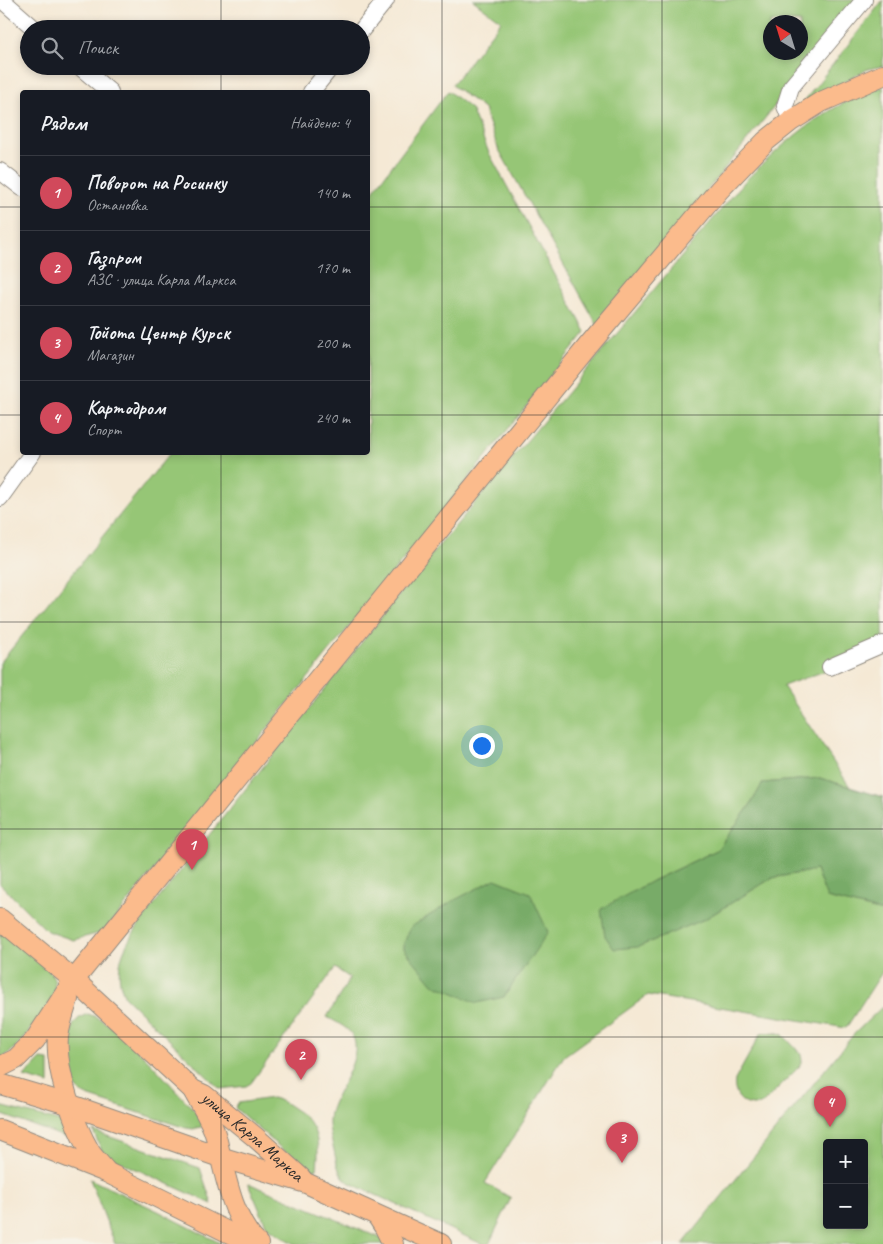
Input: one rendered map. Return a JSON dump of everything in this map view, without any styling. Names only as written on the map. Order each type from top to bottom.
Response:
[{"type":"main road","points":[[0,1067],[16,1059],[35,1040],[74,980],[588,346],[719,190],[766,141],[791,120],[821,102],[883,75]]},
{"type":"main road","name":"улица Карла Маркса","points":[[0,919],[74,980],[193,1090],[204,1095],[232,1118],[306,1183]]},
{"type":"main road","points":[[74,980],[63,1012],[58,1037],[58,1058],[62,1081],[82,1136],[91,1153],[106,1172]]},
{"type":"main road","name":"улица Карла Маркса","points":[[0,1084],[71,1105],[220,1157],[306,1183]]},
{"type":"main road","points":[[193,1090],[216,1136],[227,1183],[244,1227],[251,1238],[258,1244]]},
{"type":"main road","points":[[0,1130],[106,1172],[252,1244]]},
{"type":"main road","points":[[306,1183],[441,1244]]},
{"type":"main road","points":[[378,1217],[392,1244]]},
{"type":"street","points":[[2,0],[25,20]]},
{"type":"street","points":[[370,20],[386,0]]},
{"type":"street","points":[[791,120],[785,106],[791,88],[864,0]]},
{"type":"street","points":[[90,75],[108,90]]},
{"type":"street","points":[[313,90],[325,75]]},
{"type":"street","points":[[0,171],[20,186]]},
{"type":"street","points":[[0,498],[31,455]]},
{"type":"street","points":[[830,667],[883,644]]},
{"type":"green space","points":[[473,0],[860,0],[598,326],[498,148],[484,109],[452,85],[501,21]]},
{"type":"green space","points":[[883,0],[883,66],[868,69],[802,104]]},
{"type":"green space","points":[[883,87],[883,650],[783,686],[850,787],[820,778],[763,783],[749,807],[717,850],[652,881],[705,919],[772,878],[816,870],[827,898],[883,912],[883,971],[846,1028],[648,995],[564,1056],[485,1183],[511,1198],[489,1244],[482,1244],[350,1183],[340,1173],[329,1127],[329,1118],[333,1104],[349,1072],[355,1050],[354,1040],[349,1031],[327,1017],[350,978],[335,968],[251,1083],[246,1086],[220,1089],[125,997],[120,983],[121,958],[132,935],[156,902],[427,560],[745,181],[771,156],[813,122],[844,103]]},
{"type":"green space","points":[[448,91],[471,109],[489,153],[586,332],[104,932],[73,940],[47,931],[0,884],[0,663],[168,455],[370,455],[370,195]]},
{"type":"green space","points":[[820,778],[883,797],[883,912],[827,898],[816,870],[772,878],[705,919],[638,947],[614,949],[605,936],[601,909],[652,881],[717,850],[749,807],[763,783]]},
{"type":"green space","points":[[495,879],[530,893],[548,932],[504,997],[477,1003],[433,984],[404,949],[404,943],[411,927],[451,902]]},
{"type":"green space","points":[[0,924],[46,966],[54,979],[55,985],[52,998],[41,1016],[14,1049],[0,1059]]},
{"type":"green space","points":[[883,1006],[883,1244],[683,1244],[854,1034]]},
{"type":"green space","points":[[88,1014],[101,1019],[144,1056],[195,1111],[203,1123],[201,1127],[186,1128],[87,1096],[77,1089],[71,1067],[71,1032],[76,1021]]},
{"type":"green space","points":[[763,1033],[783,1035],[801,1054],[802,1061],[799,1067],[763,1103],[757,1105],[746,1104],[738,1097],[735,1080],[760,1035]]},
{"type":"green space","points":[[41,1059],[49,1060],[49,1084],[24,1077]]},
{"type":"green space","points":[[272,1098],[284,1102],[308,1120],[317,1141],[317,1168],[315,1170],[310,1169],[282,1149],[235,1108],[238,1103]]},
{"type":"green space","points":[[0,1106],[66,1123],[73,1140],[0,1114]]},
{"type":"green space","points":[[93,1131],[200,1168],[212,1204],[110,1157],[102,1151]]},
{"type":"green space","points":[[90,1179],[158,1211],[222,1244],[115,1244]]},
{"type":"green space","points":[[248,1183],[376,1236],[384,1240],[385,1244],[295,1244],[267,1227]]},
{"type":"place","name":"Поворот на Росинку","points":[[192,870]]},
{"type":"place","name":"Газпром","points":[[301,1080]]},
{"type":"place","name":"Картодром","points":[[830,1127]]},
{"type":"place","name":"Тойота Центр Курск","points":[[622,1163]]}]
